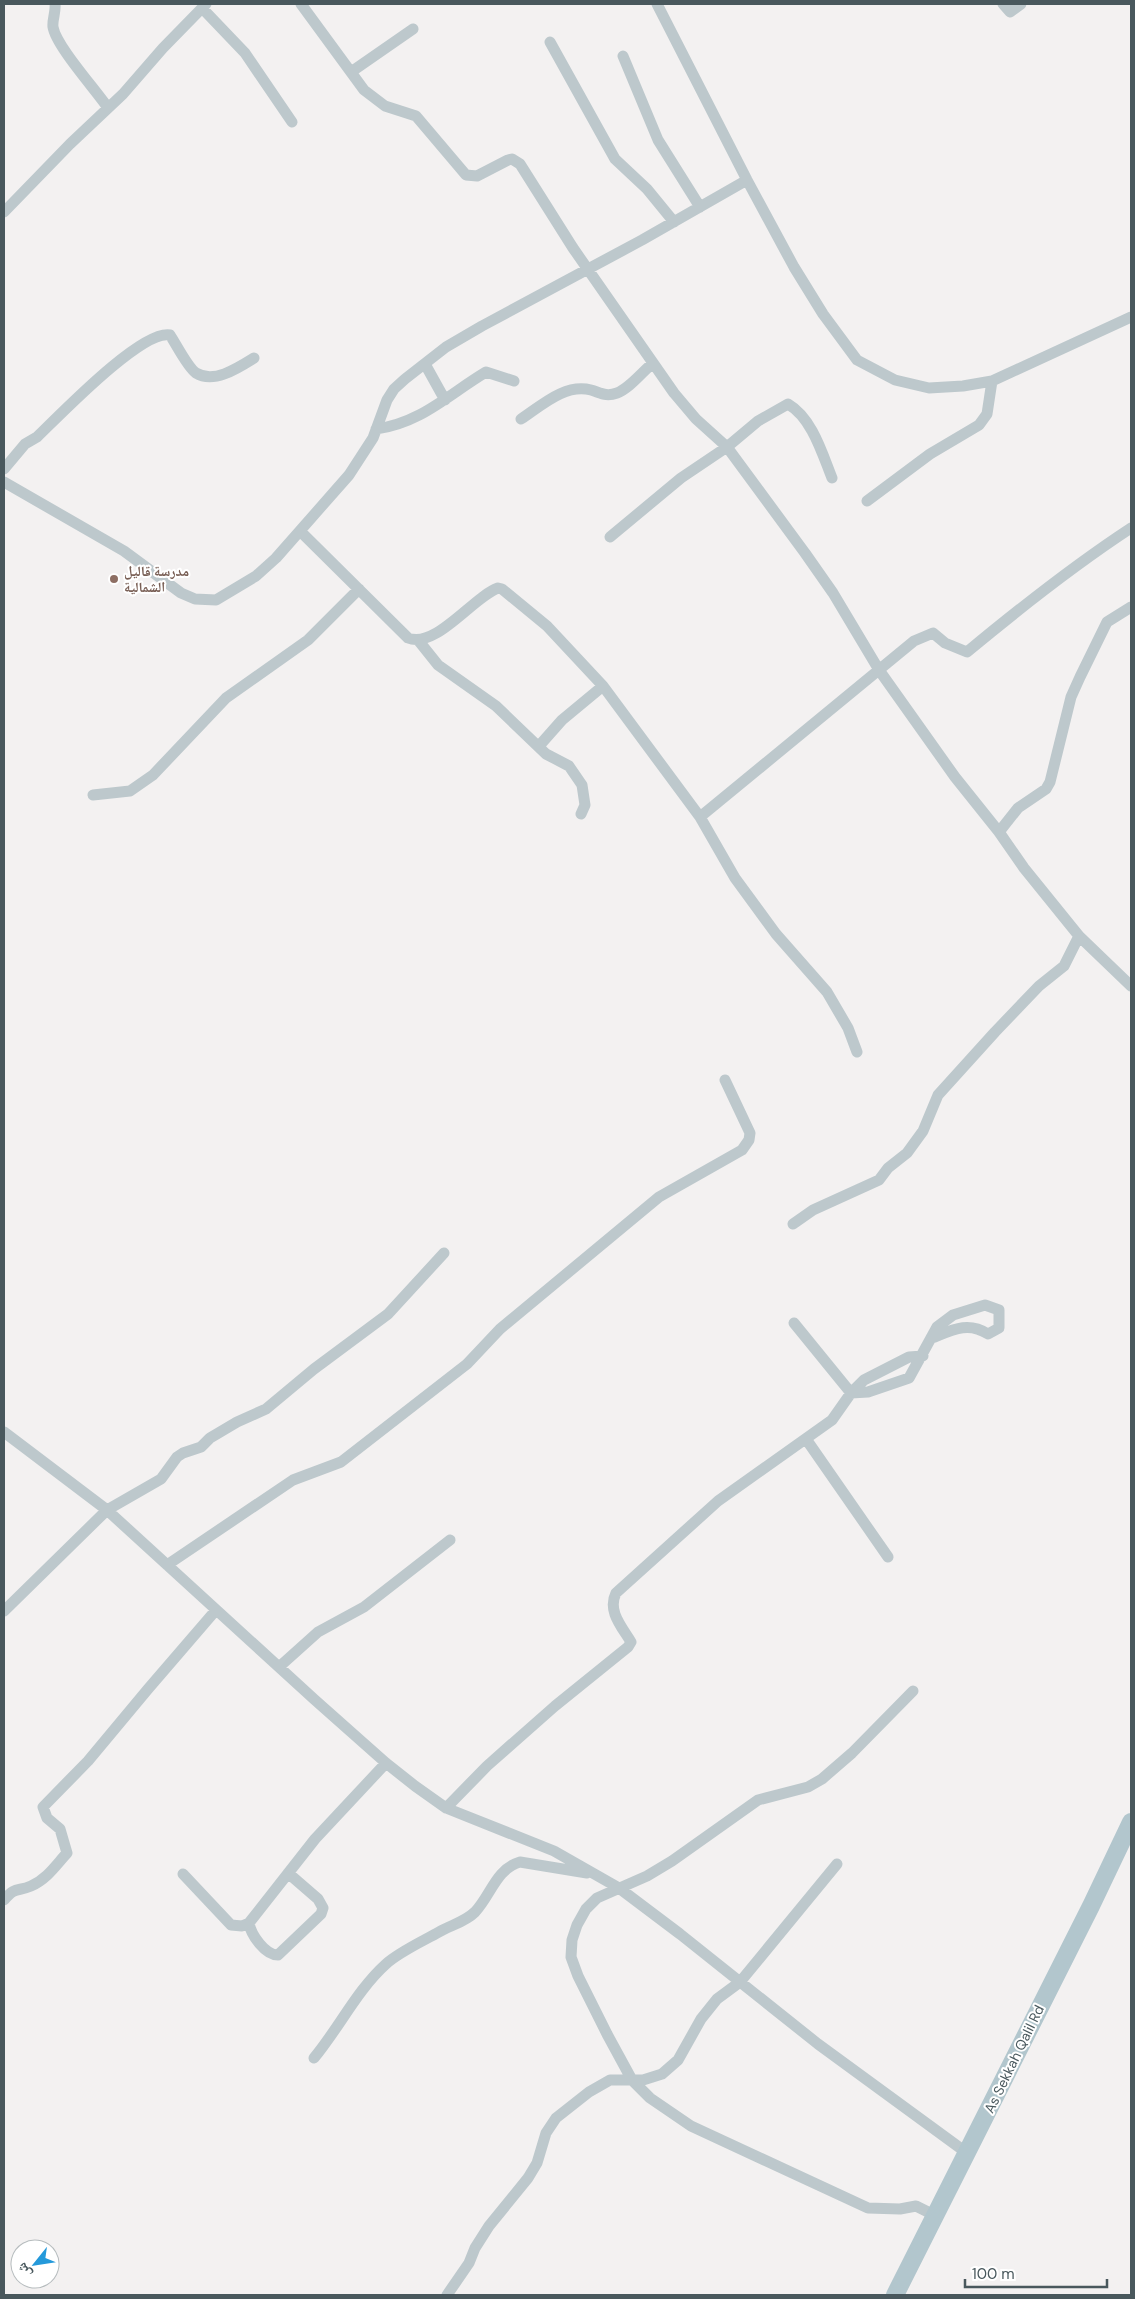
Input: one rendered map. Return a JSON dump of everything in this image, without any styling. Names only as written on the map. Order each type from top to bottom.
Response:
[{"type":"main road","name":"As Sekkah Qalil Rd","points":[[895,2295],[1131,1822]]},
{"type":"street","points":[[55,4],[52,26],[55,34],[108,108]]},
{"type":"street","points":[[301,4],[364,90],[374,100],[385,106],[416,116],[466,175],[477,176],[508,160],[516,161],[674,393],[696,419],[727,447],[833,593],[879,670],[955,777],[999,832],[1024,868],[1079,936],[1131,986]]},
{"type":"street","points":[[657,4],[794,267],[823,314],[857,360],[894,380],[929,388],[962,386],[992,381],[1131,317]]},
{"type":"street","points":[[1003,4],[1010,12],[1021,4]]},
{"type":"street","points":[[4,212],[108,108],[204,6],[245,52],[292,122]]},
{"type":"street","points":[[351,72],[413,29]]},
{"type":"street","points":[[550,42],[615,159],[647,189],[674,222]]},
{"type":"street","points":[[623,56],[658,140],[700,207]]},
{"type":"street","points":[[4,482],[124,551],[181,593],[196,599],[216,600],[240,588],[269,564],[300,531],[349,475],[369,444],[382,410],[394,389],[446,347],[747,180]]},
{"type":"street","points":[[4,469],[25,444],[37,437],[120,358],[159,334],[170,335],[195,373],[209,378],[226,373],[254,358]]},
{"type":"street","points":[[521,419],[558,394],[576,390],[591,390],[601,395],[620,392],[652,363]]},
{"type":"street","points":[[425,364],[445,400]]},
{"type":"street","points":[[376,429],[396,426],[445,400],[486,372],[514,381]]},
{"type":"street","points":[[867,501],[930,454],[978,425],[987,414],[992,381]]},
{"type":"street","points":[[610,538],[680,478],[727,447],[758,421],[788,404],[800,412],[815,439],[832,478]]},
{"type":"street","points":[[700,817],[914,641],[933,633],[945,643],[967,652],[1024,604],[1131,528]]},
{"type":"street","points":[[300,531],[408,638],[418,640],[441,630],[493,590],[502,589],[547,626],[603,686],[700,817],[741,886],[776,934],[828,992],[848,1028],[857,1052]]},
{"type":"street","points":[[92,795],[130,791],[153,775],[226,698],[308,640],[359,589]]},
{"type":"street","points":[[999,832],[1018,808],[1046,789],[1050,782],[1071,697],[1080,677],[1107,622],[1131,607]]},
{"type":"street","points":[[418,640],[438,665],[496,706],[546,754],[569,766],[577,775],[585,796],[581,814]]},
{"type":"street","points":[[539,746],[562,720],[603,686]]},
{"type":"street","points":[[793,1224],[813,1210],[879,1180],[888,1168],[908,1154],[923,1131],[938,1095],[1039,986],[1064,966],[1079,936]]},
{"type":"street","points":[[167,1565],[293,1480],[341,1462],[467,1364],[500,1329],[659,1197],[742,1150],[750,1140],[750,1134],[725,1080]]},
{"type":"street","points":[[4,1611],[107,1510],[161,1479],[177,1457],[183,1453],[201,1447],[210,1438],[237,1422],[266,1409],[314,1369],[388,1314],[444,1253]]},
{"type":"street","points":[[851,1394],[868,1392],[909,1378],[938,1327],[953,1315],[985,1305],[999,1310],[999,1328],[988,1334],[978,1328],[959,1328],[932,1338]]},
{"type":"street","points":[[794,1323],[851,1394]]},
{"type":"street","points":[[446,1808],[494,1760],[555,1706],[628,1647],[631,1642],[613,1610],[613,1600],[624,1584],[718,1501],[832,1420],[864,1380],[910,1357],[923,1356]]},
{"type":"street","points":[[891,1367],[909,1378]]},
{"type":"street","points":[[4,1432],[107,1510],[386,1763],[446,1808],[554,1851],[618,1888],[818,2044],[967,2153]]},
{"type":"street","points":[[806,1439],[888,1557]]},
{"type":"street","points":[[279,1667],[318,1632],[364,1607],[450,1540]]},
{"type":"street","points":[[4,1900],[12,1891],[31,1886],[45,1877],[67,1853],[60,1829],[47,1818],[43,1807],[88,1761],[216,1610]]},
{"type":"street","points":[[913,1691],[852,1753],[822,1779],[808,1787],[758,1800],[672,1861],[647,1876],[598,1898],[586,1909],[577,1924],[572,1940],[571,1957],[606,2034],[632,2080],[650,2098],[690,2126],[868,2208],[900,2209],[916,2206],[936,2216]]},
{"type":"street","points":[[183,1874],[231,1925],[242,1926],[249,1922],[273,1895],[315,1839],[386,1763]]},
{"type":"street","points":[[314,2058],[332,2036],[351,2006],[386,1964],[399,1954],[466,1919],[476,1911],[495,1881],[512,1864],[520,1862],[536,1864],[599,1876]]},
{"type":"street","points":[[447,2295],[469,2263],[475,2248],[489,2226],[528,2178],[537,2163],[546,2133],[556,2118],[583,2097],[610,2080],[643,2080],[662,2074],[678,2060],[701,2019],[717,2000],[740,1982],[837,1864]]},
{"type":"street","points":[[249,1922],[254,1937],[271,1954],[278,1955],[321,1914],[323,1908],[318,1899],[288,1873]]},
{"type":"place","name":"مدرسة قاليل الشمالية","points":[[114,579]]}]
